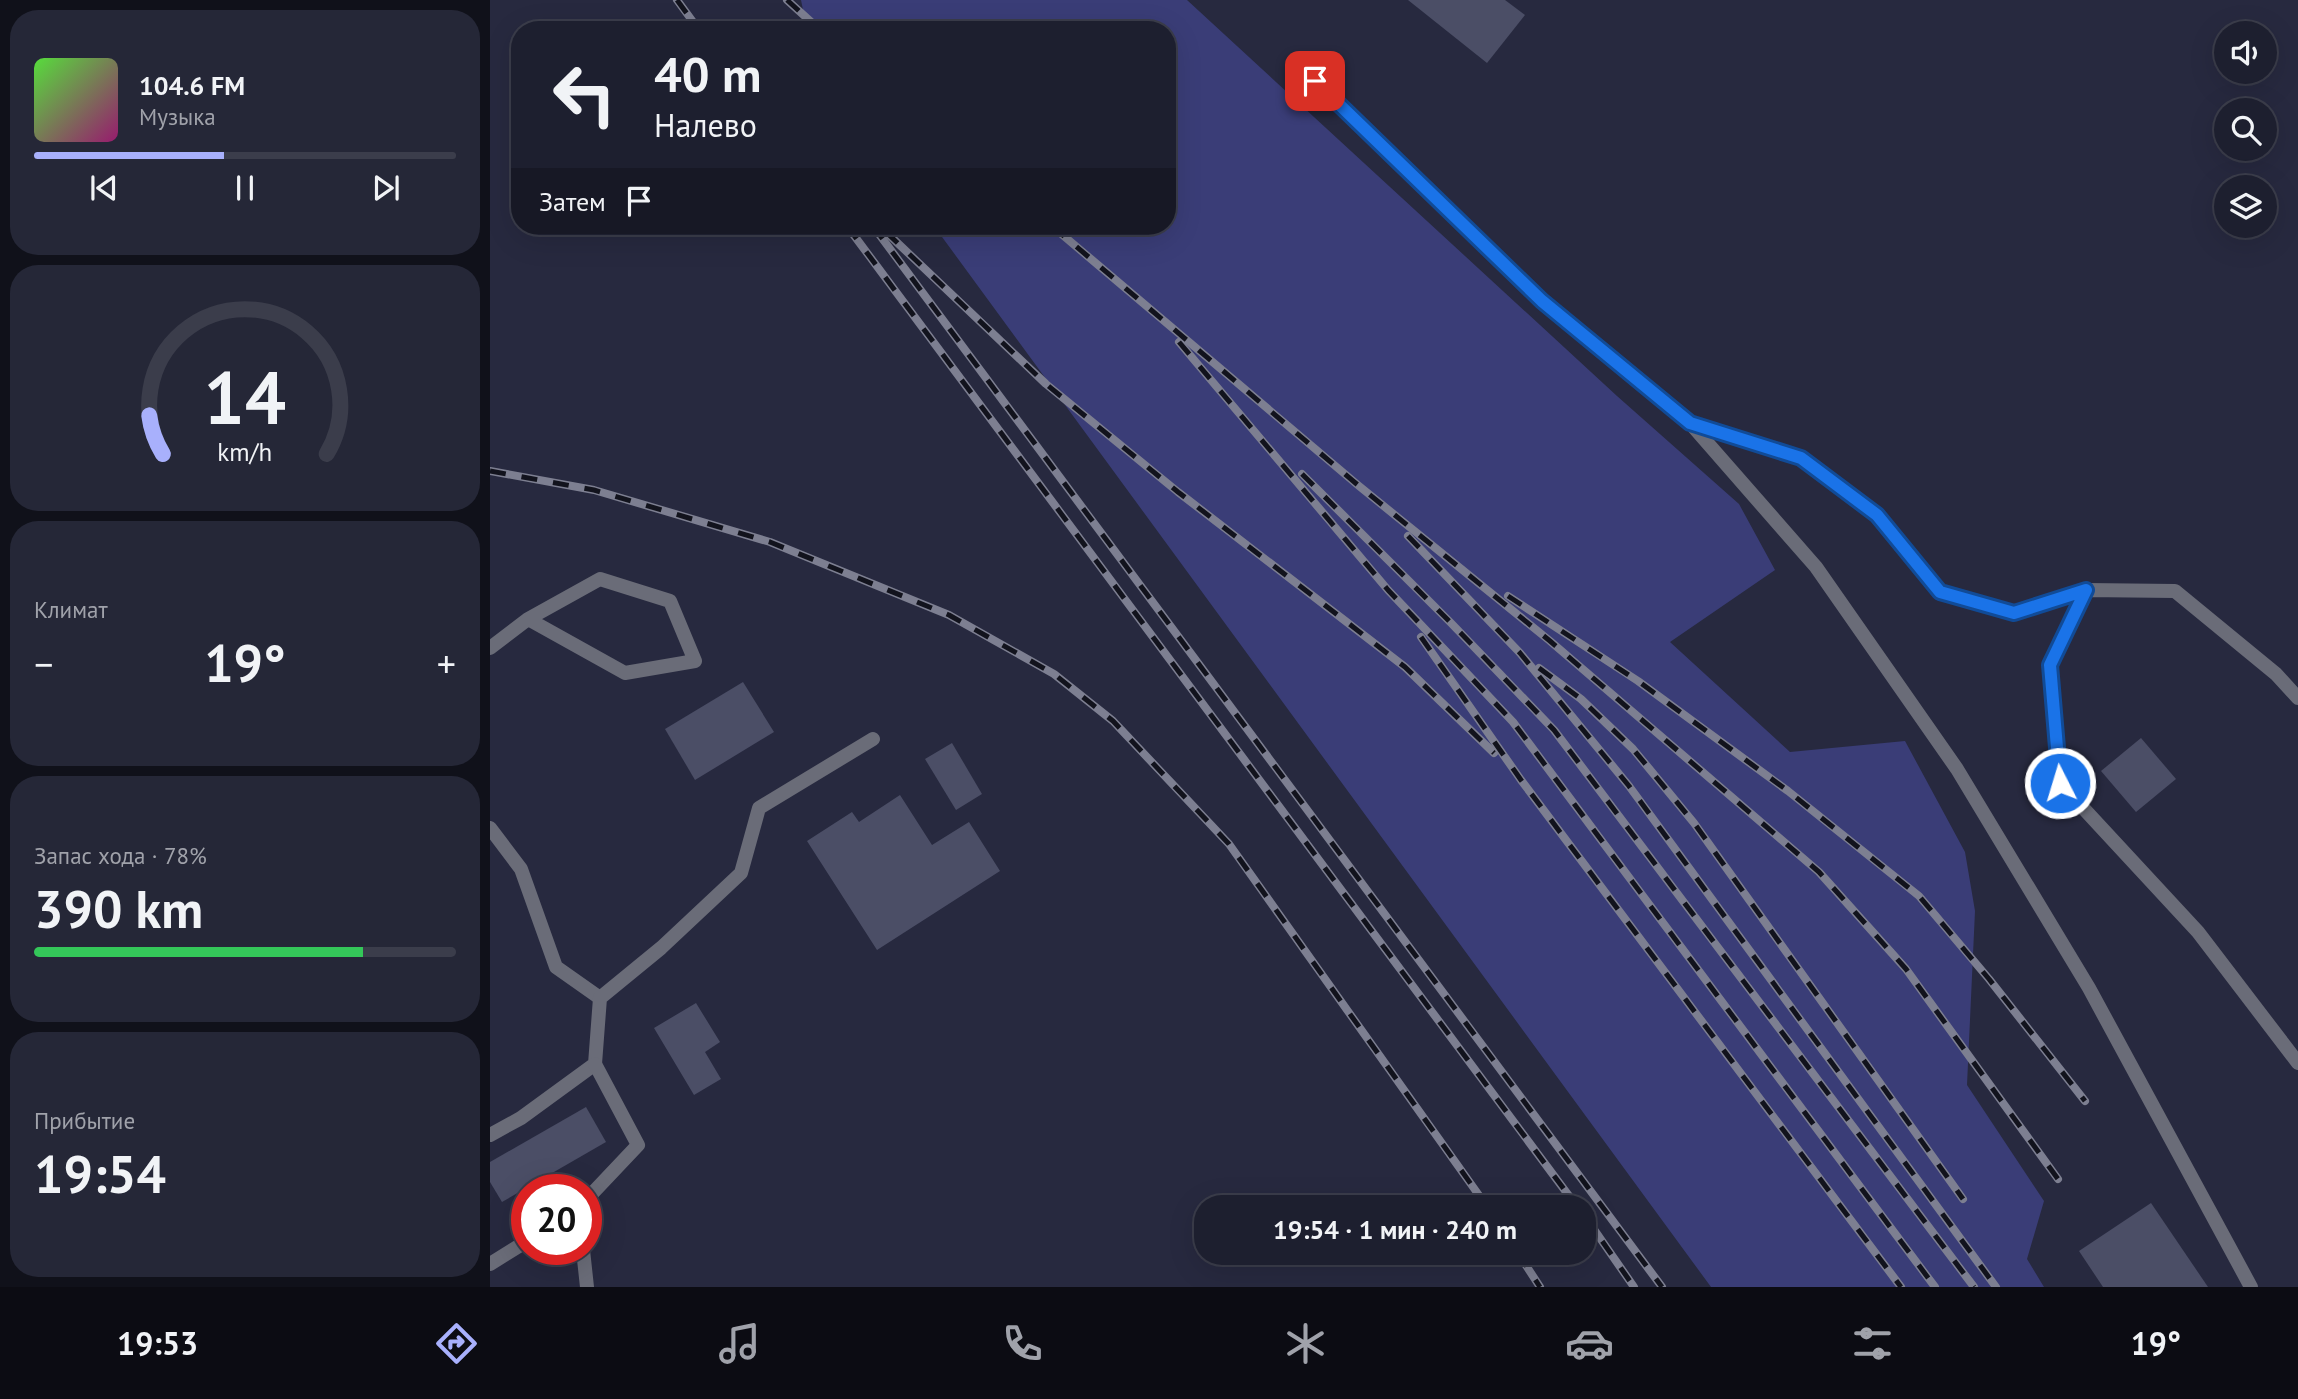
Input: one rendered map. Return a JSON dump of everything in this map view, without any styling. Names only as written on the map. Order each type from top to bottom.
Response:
[{"type":"lane","points":[[1296,62],[1542,301],[1690,423],[1816,567],[1957,769],[2090,988],[2251,1287]]},
{"type":"lane","points":[[1690,423],[1801,458],[1877,515],[1940,592],[2014,613],[2086,590],[2175,590],[2276,674],[2298,698]]},
{"type":"lane","points":[[490,648],[528,619],[600,579],[670,601],[695,660],[625,673],[528,619]]},
{"type":"lane","points":[[2086,590],[2050,665],[2060,783],[2198,932],[2298,1063]]},
{"type":"lane","points":[[602,1183],[638,1145],[595,1064],[600,998],[661,948],[740,873],[759,808],[873,739]]},
{"type":"lane","points":[[490,828],[521,869],[556,967],[600,998]]},
{"type":"lane","points":[[490,1135],[521,1118],[595,1064]]},
{"type":"lane","points":[[490,1264],[511,1251]]},
{"type":"lane","points":[[585,1265],[587,1287]]},
{"type":"shaded area","points":[[801,0],[1187,0],[1617,396],[1739,504],[1775,570],[1670,642],[1790,752],[1905,741],[1965,852],[1975,911],[1967,1085],[2044,1201],[2027,1259],[2044,1287],[1711,1287],[941,235],[1176,235],[1176,21],[805,21]]},
{"type":"building","points":[[1408,0],[1505,0],[1525,15],[1487,63]]},
{"type":"building","points":[[743,682],[774,732],[695,780],[665,729]]},
{"type":"building","points":[[2141,738],[2176,779],[2136,812],[2101,771]]},
{"type":"building","points":[[952,743],[982,794],[956,810],[925,759]]},
{"type":"building","points":[[900,795],[932,845],[969,822],[1000,871],[877,950],[807,841],[852,812],[859,822]]},
{"type":"building","points":[[696,1003],[720,1042],[705,1052],[721,1079],[694,1095],[654,1028]]},
{"type":"building","points":[[586,1107],[606,1142],[551,1174],[511,1174],[511,1197],[502,1202],[490,1182],[490,1162]]},
{"type":"building","points":[[2151,1203],[2208,1287],[2103,1287],[2079,1251]]},
{"type":"railway","points":[[677,0],[692,21]]},
{"type":"railway","points":[[787,0],[810,21]]},
{"type":"railway","points":[[854,235],[1568,1195]]},
{"type":"railway","points":[[880,235],[1662,1287]]},
{"type":"railway","points":[[889,235],[1046,384],[1178,492],[1405,667],[1494,753]]},
{"type":"railway","points":[[1063,235],[1359,486],[1550,641],[1819,872],[1906,969],[2058,1179]]},
{"type":"railway","points":[[1179,342],[1388,590],[1513,722],[1935,1287]]},
{"type":"railway","points":[[490,471],[594,490],[770,542],[949,615],[1054,674],[1113,721],[1229,844],[1479,1195]]},
{"type":"railway","points":[[1302,474],[1554,730],[1974,1287]]},
{"type":"railway","points":[[1408,536],[1520,653],[1629,786],[1996,1287]]},
{"type":"railway","points":[[1508,596],[1638,681],[1788,791],[1919,896],[1989,979],[2085,1101]]},
{"type":"railway","points":[[1421,637],[1521,780],[1901,1287]]},
{"type":"railway","points":[[1539,668],[1581,699],[1633,749],[1694,823],[1963,1199]]},
{"type":"railway","points":[[1596,1232],[1634,1287]]},
{"type":"railway","points":[[1526,1265],[1540,1287]]},
{"type":"route","points":[[1315,81],[1542,301],[1690,423],[1801,458],[1877,515],[1940,592],[2014,613],[2086,590],[2050,665],[2060,783]]}]
